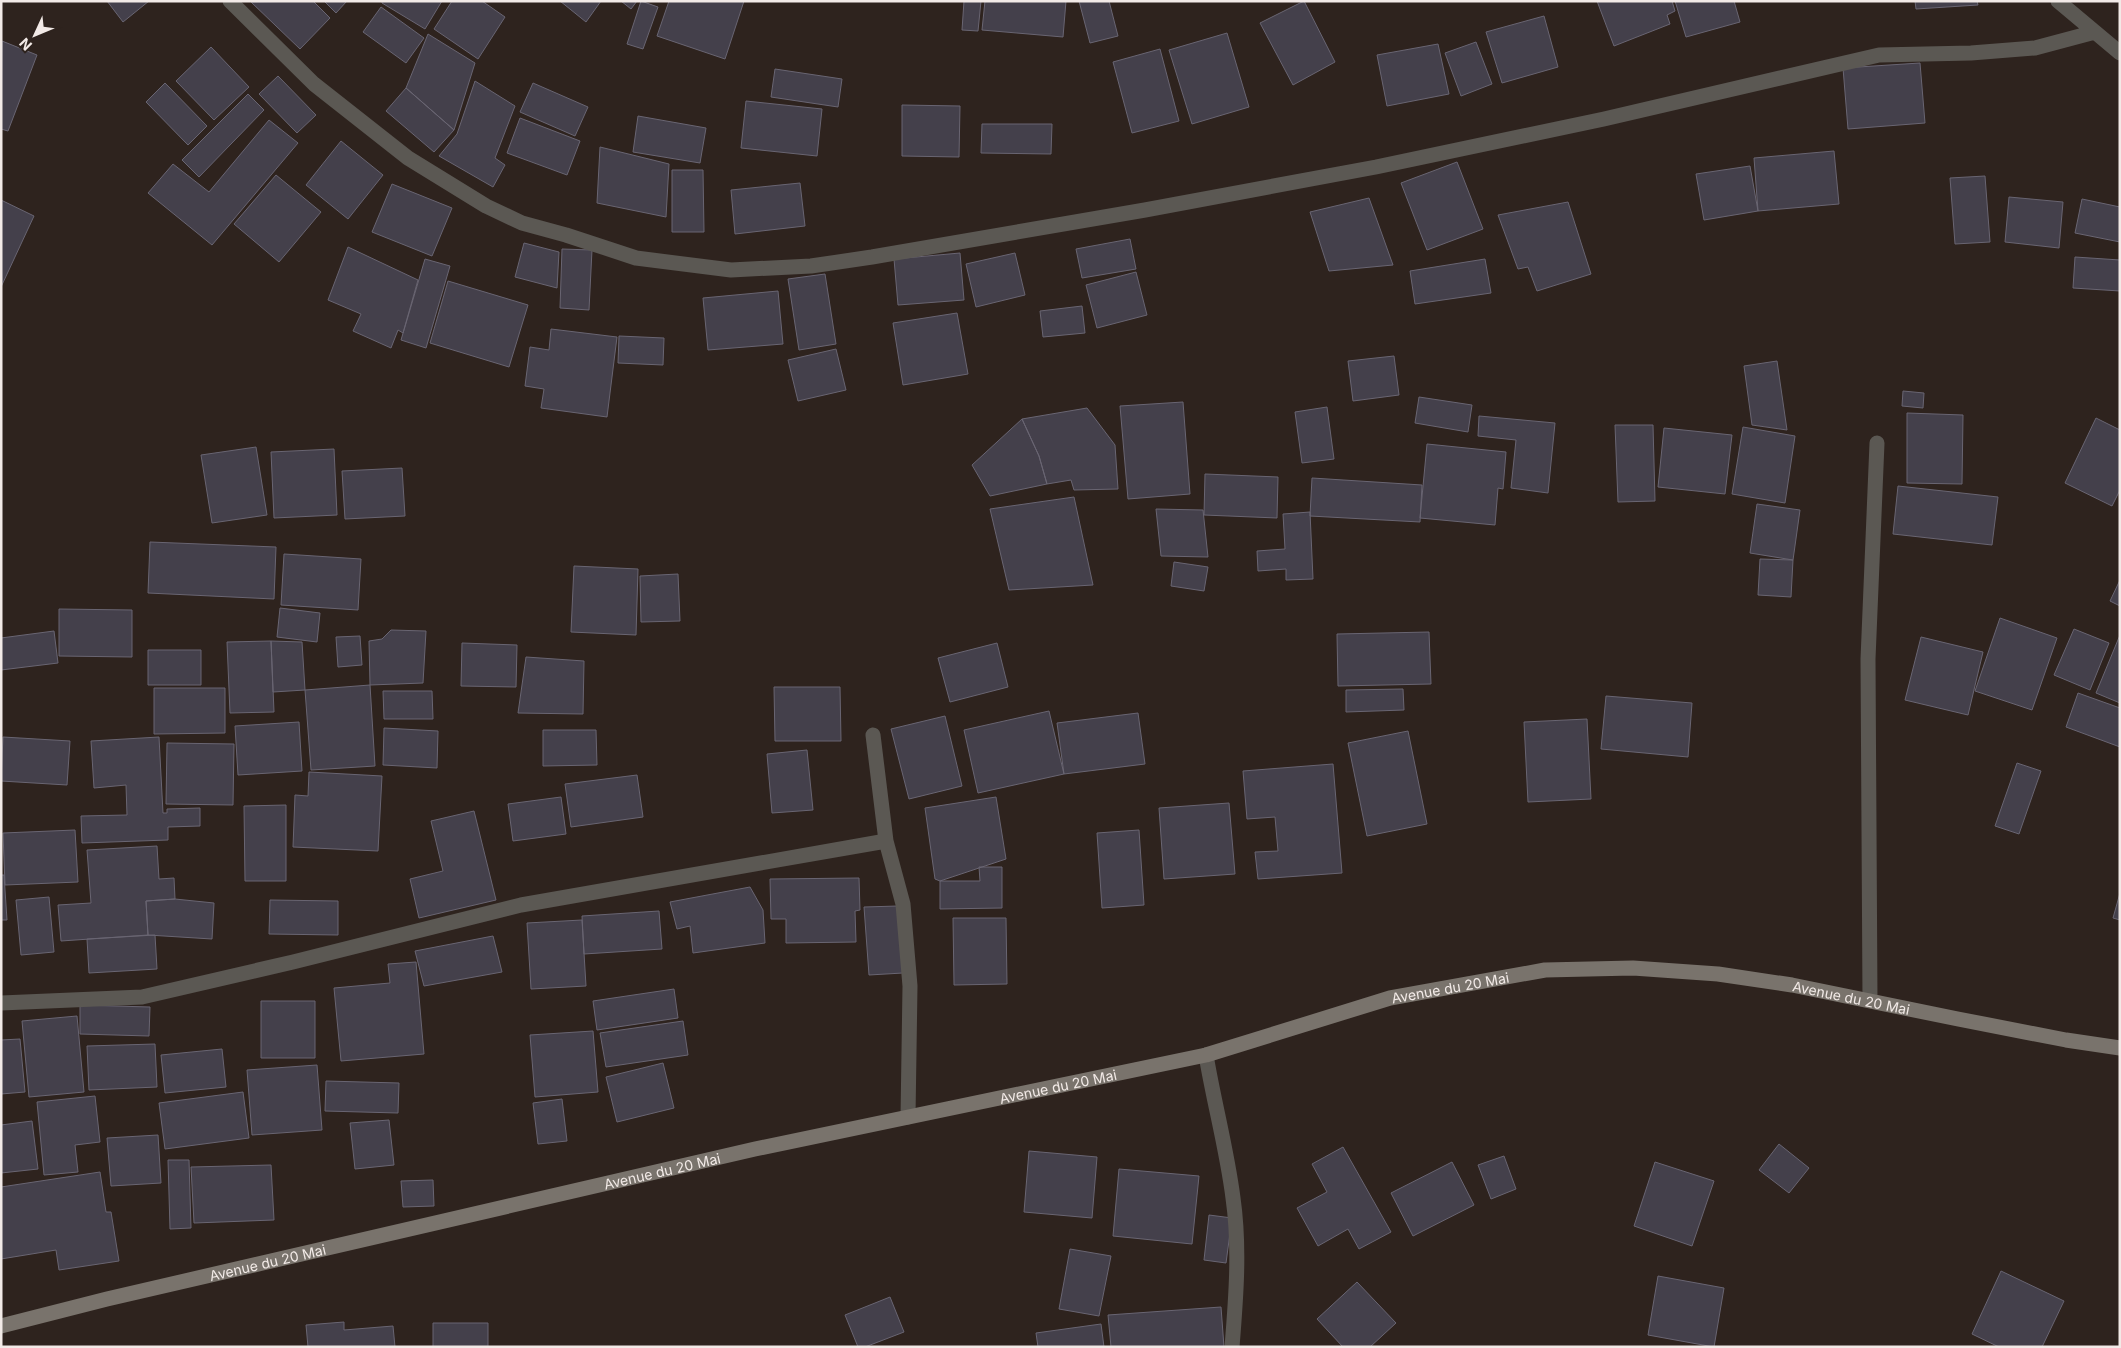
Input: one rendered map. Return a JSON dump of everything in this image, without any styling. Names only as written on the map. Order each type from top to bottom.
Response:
[{"type":"main road","name":"Avenue du 20 Mai","points":[[1,1326],[107,1299],[668,1169],[1206,1055],[1390,998],[1545,970],[1633,968],[1718,974],[1792,984],[2048,1036],[2120,1048]]},
{"type":"street","points":[[230,1],[314,84],[408,158],[486,206],[522,223],[566,234],[636,258],[731,270],[811,266],[872,257],[1357,171],[1604,119],[1879,55],[1971,53],[2035,48],[2095,32]]},
{"type":"street","points":[[2058,1],[2120,53]]},
{"type":"street","points":[[1870,1000],[1868,658],[1877,443]]},
{"type":"street","points":[[873,735],[886,841],[903,904],[909,977],[908,1117]]},
{"type":"street","points":[[1,1003],[142,997],[293,962],[521,905],[886,841]]},
{"type":"street","points":[[1206,1055],[1234,1198],[1236,1298],[1232,1347]]},
{"type":"building","points":[[107,1],[149,1],[123,22]]},
{"type":"building","points":[[313,1],[330,18],[300,49],[251,2]]},
{"type":"building","points":[[324,1],[347,1],[336,13]]},
{"type":"building","points":[[382,1],[442,1],[425,29],[382,3]]},
{"type":"building","points":[[452,1],[482,1],[505,17],[478,59],[434,29]]},
{"type":"building","points":[[560,1],[601,1],[586,22]]},
{"type":"building","points":[[621,1],[637,1],[631,9]]},
{"type":"building","points":[[641,1],[658,7],[643,49],[627,44]]},
{"type":"building","points":[[669,1],[744,1],[725,59],[657,36]]},
{"type":"building","points":[[964,1],[981,1],[978,31],[962,30]]},
{"type":"building","points":[[985,1],[1066,1],[1063,37],[982,30]]},
{"type":"building","points":[[1079,1],[1109,1],[1118,36],[1090,43]]},
{"type":"building","points":[[1304,1],[1335,62],[1293,85],[1260,23]]},
{"type":"building","points":[[1597,1],[1672,1],[1675,11],[1667,15],[1670,24],[1614,46]]},
{"type":"building","points":[[1675,1],[1734,1],[1740,22],[1686,37]]},
{"type":"building","points":[[1915,1],[1977,1],[1978,5],[1916,9]]},
{"type":"building","points":[[381,7],[424,38],[406,63],[363,32]]},
{"type":"building","points":[[1544,16],[1558,67],[1502,83],[1486,32]]},
{"type":"building","points":[[1227,33],[1249,107],[1192,124],[1169,50]]},
{"type":"building","points":[[428,34],[475,63],[454,130],[406,88]]},
{"type":"building","points":[[2,41],[37,55],[8,131],[1,129]]},
{"type":"building","points":[[1476,42],[1492,84],[1461,96],[1445,53]]},
{"type":"building","points":[[1438,44],[1449,94],[1387,106],[1377,55]]},
{"type":"building","points":[[211,47],[249,87],[214,120],[176,81]]},
{"type":"building","points":[[1160,49],[1179,121],[1132,133],[1113,62]]},
{"type":"building","points":[[1920,63],[1925,123],[1848,129],[1843,68]]},
{"type":"building","points":[[775,69],[842,79],[838,107],[771,97]]},
{"type":"building","points":[[278,76],[316,115],[297,133],[259,94]]},
{"type":"building","points":[[475,81],[515,106],[495,158],[505,165],[493,187],[439,156],[457,134]]},
{"type":"building","points":[[165,83],[207,126],[188,145],[146,102]]},
{"type":"building","points":[[533,83],[588,107],[575,136],[520,112]]},
{"type":"building","points":[[406,88],[454,130],[434,152],[386,111]]},
{"type":"building","points":[[248,94],[264,110],[199,177],[182,160]]},
{"type":"building","points":[[746,101],[822,109],[817,156],[741,148]]},
{"type":"building","points":[[902,105],[960,106],[959,157],[902,156]]},
{"type":"building","points":[[638,116],[706,128],[700,163],[633,152]]},
{"type":"building","points":[[520,118],[580,141],[567,175],[507,153]]},
{"type":"building","points":[[269,120],[298,143],[212,245],[148,193],[173,164],[209,192]]},
{"type":"building","points":[[982,124],[1052,124],[1051,154],[981,153]]},
{"type":"building","points":[[341,141],[383,175],[348,219],[306,185]]},
{"type":"building","points":[[600,147],[669,164],[666,217],[597,203]]},
{"type":"building","points":[[1834,151],[1839,204],[1758,211],[1754,158]]},
{"type":"building","points":[[1457,162],[1483,229],[1427,250],[1401,183]]},
{"type":"building","points":[[1750,166],[1758,211],[1704,220],[1696,174]]},
{"type":"building","points":[[672,170],[703,170],[704,232],[672,232]]},
{"type":"building","points":[[276,175],[321,212],[279,262],[234,224]]},
{"type":"building","points":[[1985,176],[1990,242],[1955,244],[1950,178]]},
{"type":"building","points":[[800,183],[805,226],[735,234],[731,190]]},
{"type":"building","points":[[392,184],[452,208],[432,256],[372,232]]},
{"type":"building","points":[[2009,197],[2063,202],[2059,248],[2005,242]]},
{"type":"building","points":[[1369,198],[1393,265],[1329,271],[1310,212]]},
{"type":"building","points":[[2082,199],[2120,207],[2120,242],[2075,233]]},
{"type":"building","points":[[1,200],[34,216],[1,287]]},
{"type":"building","points":[[1568,202],[1591,274],[1537,291],[1528,267],[1518,269],[1498,215]]},
{"type":"building","points":[[1130,239],[1136,269],[1082,278],[1076,249]]},
{"type":"building","points":[[524,243],[559,252],[557,288],[515,277]]},
{"type":"building","points":[[348,247],[418,280],[403,333],[398,330],[391,348],[353,331],[361,314],[328,300]]},
{"type":"building","points":[[562,249],[592,250],[589,310],[560,308]]},
{"type":"building","points":[[960,253],[964,300],[898,305],[894,259]]},
{"type":"building","points":[[1015,253],[1025,295],[976,307],[966,264]]},
{"type":"building","points":[[2075,257],[2120,260],[2120,291],[2073,288]]},
{"type":"building","points":[[425,259],[450,266],[426,348],[401,340]]},
{"type":"building","points":[[1485,259],[1491,293],[1415,304],[1410,271]]},
{"type":"building","points":[[1136,272],[1147,315],[1097,328],[1086,285]]},
{"type":"building","points":[[825,274],[836,344],[799,350],[788,279]]},
{"type":"building","points":[[448,281],[528,305],[509,367],[430,343]]},
{"type":"building","points":[[778,291],[783,344],[708,350],[703,298]]},
{"type":"building","points":[[1082,306],[1085,333],[1043,337],[1040,311]]},
{"type":"building","points":[[957,313],[968,374],[903,385],[893,323]]},
{"type":"building","points":[[551,329],[617,337],[607,417],[541,408],[544,389],[525,386],[530,347],[549,350]]},
{"type":"building","points":[[619,336],[664,338],[663,365],[618,363]]},
{"type":"building","points":[[836,349],[846,390],[798,401],[788,360]]},
{"type":"building","points":[[1394,356],[1399,395],[1353,401],[1348,361]]},
{"type":"building","points":[[1777,361],[1787,430],[1752,425],[1744,366]]},
{"type":"building","points":[[1903,391],[1924,393],[1923,408],[1902,406]]},
{"type":"building","points":[[1419,397],[1472,405],[1468,432],[1415,423]]},
{"type":"building","points":[[1183,402],[1190,494],[1128,499],[1120,406]]},
{"type":"building","points":[[1327,407],[1334,459],[1302,463],[1295,412]]},
{"type":"building","points":[[1087,408],[1115,445],[1118,489],[1074,490],[1071,480],[1047,484],[1039,456],[1022,419]]},
{"type":"building","points":[[1907,413],[1963,415],[1962,484],[1907,483]]},
{"type":"building","points":[[1479,416],[1555,423],[1548,493],[1511,488],[1516,440],[1478,436]]},
{"type":"building","points":[[2096,418],[2120,430],[2120,490],[2112,506],[2065,483]]},
{"type":"building","points":[[1022,419],[1039,456],[1047,484],[990,496],[972,465]]},
{"type":"building","points":[[1615,425],[1653,425],[1655,501],[1618,502]]},
{"type":"building","points":[[1743,427],[1795,436],[1785,503],[1732,494]]},
{"type":"building","points":[[1664,428],[1732,435],[1725,494],[1658,487]]},
{"type":"building","points":[[1427,444],[1506,452],[1503,489],[1498,488],[1495,525],[1420,518]]},
{"type":"building","points":[[256,447],[267,515],[212,523],[201,455]]},
{"type":"building","points":[[334,449],[337,515],[274,518],[271,452]]},
{"type":"building","points":[[402,468],[405,516],[345,519],[342,471]]},
{"type":"building","points":[[1205,474],[1278,477],[1277,518],[1204,515]]},
{"type":"building","points":[[1312,478],[1422,485],[1420,522],[1310,516]]},
{"type":"building","points":[[1898,486],[1998,497],[1992,545],[1893,534]]},
{"type":"building","points":[[1074,497],[1093,585],[1009,590],[990,509]]},
{"type":"building","points":[[1757,504],[1800,510],[1793,560],[1750,553]]},
{"type":"building","points":[[1156,509],[1203,510],[1208,557],[1161,556]]},
{"type":"building","points":[[1310,512],[1313,579],[1286,580],[1286,569],[1258,571],[1257,551],[1285,549],[1283,514]]},
{"type":"building","points":[[150,542],[276,547],[274,599],[148,593]]},
{"type":"building","points":[[284,554],[361,559],[358,610],[281,605]]},
{"type":"building","points":[[1760,559],[1793,560],[1791,597],[1758,595]]},
{"type":"building","points":[[1174,562],[1208,567],[1204,591],[1171,586]]},
{"type":"building","points":[[574,566],[638,569],[636,635],[571,632]]},
{"type":"building","points":[[678,574],[680,621],[641,622],[640,576]]},
{"type":"building","points":[[2120,580],[2120,606],[2110,601]]},
{"type":"building","points":[[280,608],[320,613],[317,642],[277,637]]},
{"type":"building","points":[[59,609],[132,610],[132,657],[59,656]]},
{"type":"building","points":[[2000,618],[2057,638],[2032,710],[1975,691]]},
{"type":"building","points":[[2074,629],[2109,643],[2090,690],[2054,675]]},
{"type":"building","points":[[391,630],[426,631],[423,683],[370,685],[369,641],[382,639]]},
{"type":"building","points":[[54,631],[58,663],[1,670],[1,638]]},
{"type":"building","points":[[1429,632],[1431,684],[1338,686],[1337,634]]},
{"type":"building","points":[[2120,635],[2120,703],[2096,693]]},
{"type":"building","points":[[360,636],[362,665],[338,667],[336,637]]},
{"type":"building","points":[[1921,637],[1983,652],[1968,715],[1905,700]]},
{"type":"building","points":[[271,641],[274,712],[230,713],[227,642]]},
{"type":"building","points":[[271,641],[302,642],[305,690],[273,692]]},
{"type":"building","points":[[462,643],[517,645],[516,687],[461,686]]},
{"type":"building","points":[[997,643],[1008,687],[950,702],[938,658]]},
{"type":"building","points":[[148,650],[201,650],[201,685],[148,685]]},
{"type":"building","points":[[526,657],[584,661],[583,714],[518,713]]},
{"type":"building","points":[[370,685],[375,766],[311,770],[305,690]]},
{"type":"building","points":[[774,687],[840,687],[841,741],[775,741]]},
{"type":"building","points":[[154,688],[225,688],[225,733],[154,734]]},
{"type":"building","points":[[1403,689],[1404,710],[1346,712],[1346,690]]},
{"type":"building","points":[[383,691],[432,691],[433,719],[384,719]]},
{"type":"building","points":[[2078,693],[2120,708],[2120,747],[2066,727]]},
{"type":"building","points":[[1606,696],[1692,703],[1688,757],[1601,749]]},
{"type":"building","points":[[1049,711],[1064,774],[978,793],[964,730]]},
{"type":"building","points":[[1138,713],[1145,764],[1064,774],[1057,723]]},
{"type":"building","points":[[945,716],[962,786],[909,799],[891,729]]},
{"type":"building","points":[[1587,719],[1591,799],[1528,802],[1524,722]]},
{"type":"building","points":[[299,722],[302,771],[238,775],[235,726]]},
{"type":"building","points":[[384,728],[438,731],[437,768],[383,765]]},
{"type":"building","points":[[543,730],[596,730],[597,765],[543,766]]},
{"type":"building","points":[[1408,731],[1427,824],[1367,836],[1348,743]]},
{"type":"building","points":[[3,737],[70,741],[67,785],[1,781]]},
{"type":"building","points":[[159,737],[163,813],[167,813],[167,809],[200,808],[200,826],[168,827],[168,840],[82,843],[81,816],[127,815],[126,785],[94,788],[91,741]]},
{"type":"building","points":[[167,743],[234,744],[233,805],[166,804]]},
{"type":"building","points":[[807,750],[813,810],[772,813],[767,754]]},
{"type":"building","points":[[2017,763],[2041,771],[2019,834],[1995,826]]},
{"type":"building","points":[[1333,764],[1342,873],[1258,879],[1255,852],[1278,851],[1275,817],[1247,819],[1243,771]]},
{"type":"building","points":[[309,772],[382,776],[378,851],[293,847],[295,795],[308,796]]},
{"type":"building","points":[[637,775],[643,817],[571,827],[565,784]]},
{"type":"building","points":[[561,797],[566,834],[513,841],[508,804]]},
{"type":"building","points":[[996,797],[1006,859],[940,881],[935,879],[925,808]]},
{"type":"building","points":[[1229,803],[1235,874],[1164,879],[1159,808]]},
{"type":"building","points":[[286,805],[286,881],[245,881],[244,806]]},
{"type":"building","points":[[474,811],[496,900],[419,918],[410,879],[443,871],[431,821]]},
{"type":"building","points":[[75,830],[78,882],[5,885],[3,833]]},
{"type":"building","points":[[1139,830],[1144,905],[1102,908],[1097,833]]},
{"type":"building","points":[[157,846],[159,879],[174,878],[175,899],[146,901],[148,935],[61,941],[58,905],[91,903],[87,850]]},
{"type":"building","points":[[979,867],[1002,867],[1002,908],[940,909],[940,881],[980,881]]},
{"type":"building","points":[[1,875],[4,875],[7,920],[1,920]]},
{"type":"building","points":[[859,878],[860,910],[855,911],[856,942],[786,943],[786,919],[771,919],[770,879]]},
{"type":"building","points":[[750,887],[763,910],[765,943],[693,953],[690,926],[677,929],[670,902]]},
{"type":"building","points":[[2120,893],[2120,920],[2113,918]]},
{"type":"building","points":[[49,897],[54,952],[21,955],[16,900]]},
{"type":"building","points":[[175,899],[214,903],[212,939],[148,935],[146,901]]},
{"type":"building","points":[[270,900],[338,901],[338,935],[269,934]]},
{"type":"building","points":[[898,906],[903,973],[869,975],[864,907]]},
{"type":"building","points":[[659,911],[662,949],[584,954],[582,916]]},
{"type":"building","points":[[953,918],[1006,918],[1007,984],[954,985]]},
{"type":"building","points":[[582,920],[586,986],[531,989],[527,923]]},
{"type":"building","points":[[155,935],[157,969],[89,973],[87,939]]},
{"type":"building","points":[[493,936],[502,972],[424,986],[415,951]]},
{"type":"building","points":[[416,962],[424,1054],[341,1061],[334,988],[390,983],[388,964]]},
{"type":"building","points":[[674,989],[678,1018],[597,1030],[593,1001]]},
{"type":"building","points":[[261,1001],[315,1001],[315,1058],[261,1058]]},
{"type":"building","points":[[80,1005],[150,1007],[149,1036],[80,1034]]},
{"type":"building","points":[[77,1016],[84,1092],[29,1097],[22,1021]]},
{"type":"building","points":[[683,1021],[688,1055],[606,1067],[600,1033]]},
{"type":"building","points":[[593,1031],[598,1092],[535,1097],[530,1035]]},
{"type":"building","points":[[20,1039],[25,1092],[1,1094],[1,1040]]},
{"type":"building","points":[[155,1044],[157,1087],[89,1090],[87,1046]]},
{"type":"building","points":[[222,1049],[226,1087],[165,1093],[161,1055]]},
{"type":"building","points":[[663,1063],[674,1108],[617,1122],[606,1077]]},
{"type":"building","points":[[317,1065],[322,1130],[252,1135],[247,1070]]},
{"type":"building","points":[[326,1081],[399,1083],[398,1113],[325,1111]]},
{"type":"building","points":[[243,1092],[249,1138],[165,1149],[159,1103]]},
{"type":"building","points":[[95,1096],[100,1142],[75,1145],[78,1172],[44,1175],[37,1102]]},
{"type":"building","points":[[562,1099],[567,1141],[538,1144],[533,1103]]},
{"type":"building","points":[[389,1120],[394,1165],[355,1169],[350,1123]]},
{"type":"building","points":[[32,1121],[38,1169],[1,1173],[1,1125]]},
{"type":"building","points":[[158,1135],[161,1183],[111,1186],[107,1138]]},
{"type":"building","points":[[1779,1144],[1809,1168],[1789,1193],[1759,1170]]},
{"type":"building","points":[[1343,1147],[1391,1232],[1359,1249],[1348,1229],[1318,1246],[1297,1208],[1327,1192],[1312,1164]]},
{"type":"building","points":[[1029,1151],[1097,1157],[1092,1218],[1024,1212]]},
{"type":"building","points":[[1504,1156],[1516,1189],[1491,1199],[1478,1165]]},
{"type":"building","points":[[168,1160],[189,1160],[191,1228],[170,1229]]},
{"type":"building","points":[[1452,1162],[1474,1205],[1413,1236],[1391,1193]]},
{"type":"building","points":[[1655,1162],[1714,1181],[1692,1246],[1634,1226]]},
{"type":"building","points":[[271,1165],[274,1220],[194,1223],[191,1167]]},
{"type":"building","points":[[1119,1169],[1199,1176],[1192,1244],[1113,1236]]},
{"type":"building","points":[[100,1172],[106,1212],[111,1212],[119,1261],[59,1270],[56,1250],[1,1259],[1,1187]]},
{"type":"building","points":[[433,1180],[434,1206],[403,1207],[401,1181]]},
{"type":"building","points":[[1209,1215],[1232,1218],[1226,1263],[1204,1260]]},
{"type":"building","points":[[1070,1249],[1111,1256],[1099,1316],[1059,1309]]},
{"type":"building","points":[[2001,1271],[2064,1301],[2042,1347],[1999,1347],[1972,1334]]},
{"type":"building","points":[[1658,1276],[1724,1288],[1714,1347],[1648,1335]]},
{"type":"building","points":[[1357,1282],[1396,1323],[1370,1347],[1343,1347],[1317,1319]]},
{"type":"building","points":[[890,1297],[904,1332],[865,1347],[858,1347],[845,1315]]},
{"type":"building","points":[[1221,1307],[1224,1347],[1111,1347],[1108,1315]]},
{"type":"building","points":[[344,1322],[344,1330],[393,1326],[395,1347],[308,1347],[306,1325]]},
{"type":"building","points":[[433,1323],[488,1323],[488,1347],[433,1347]]},
{"type":"building","points":[[1101,1324],[1104,1347],[1038,1347],[1036,1333]]}]
